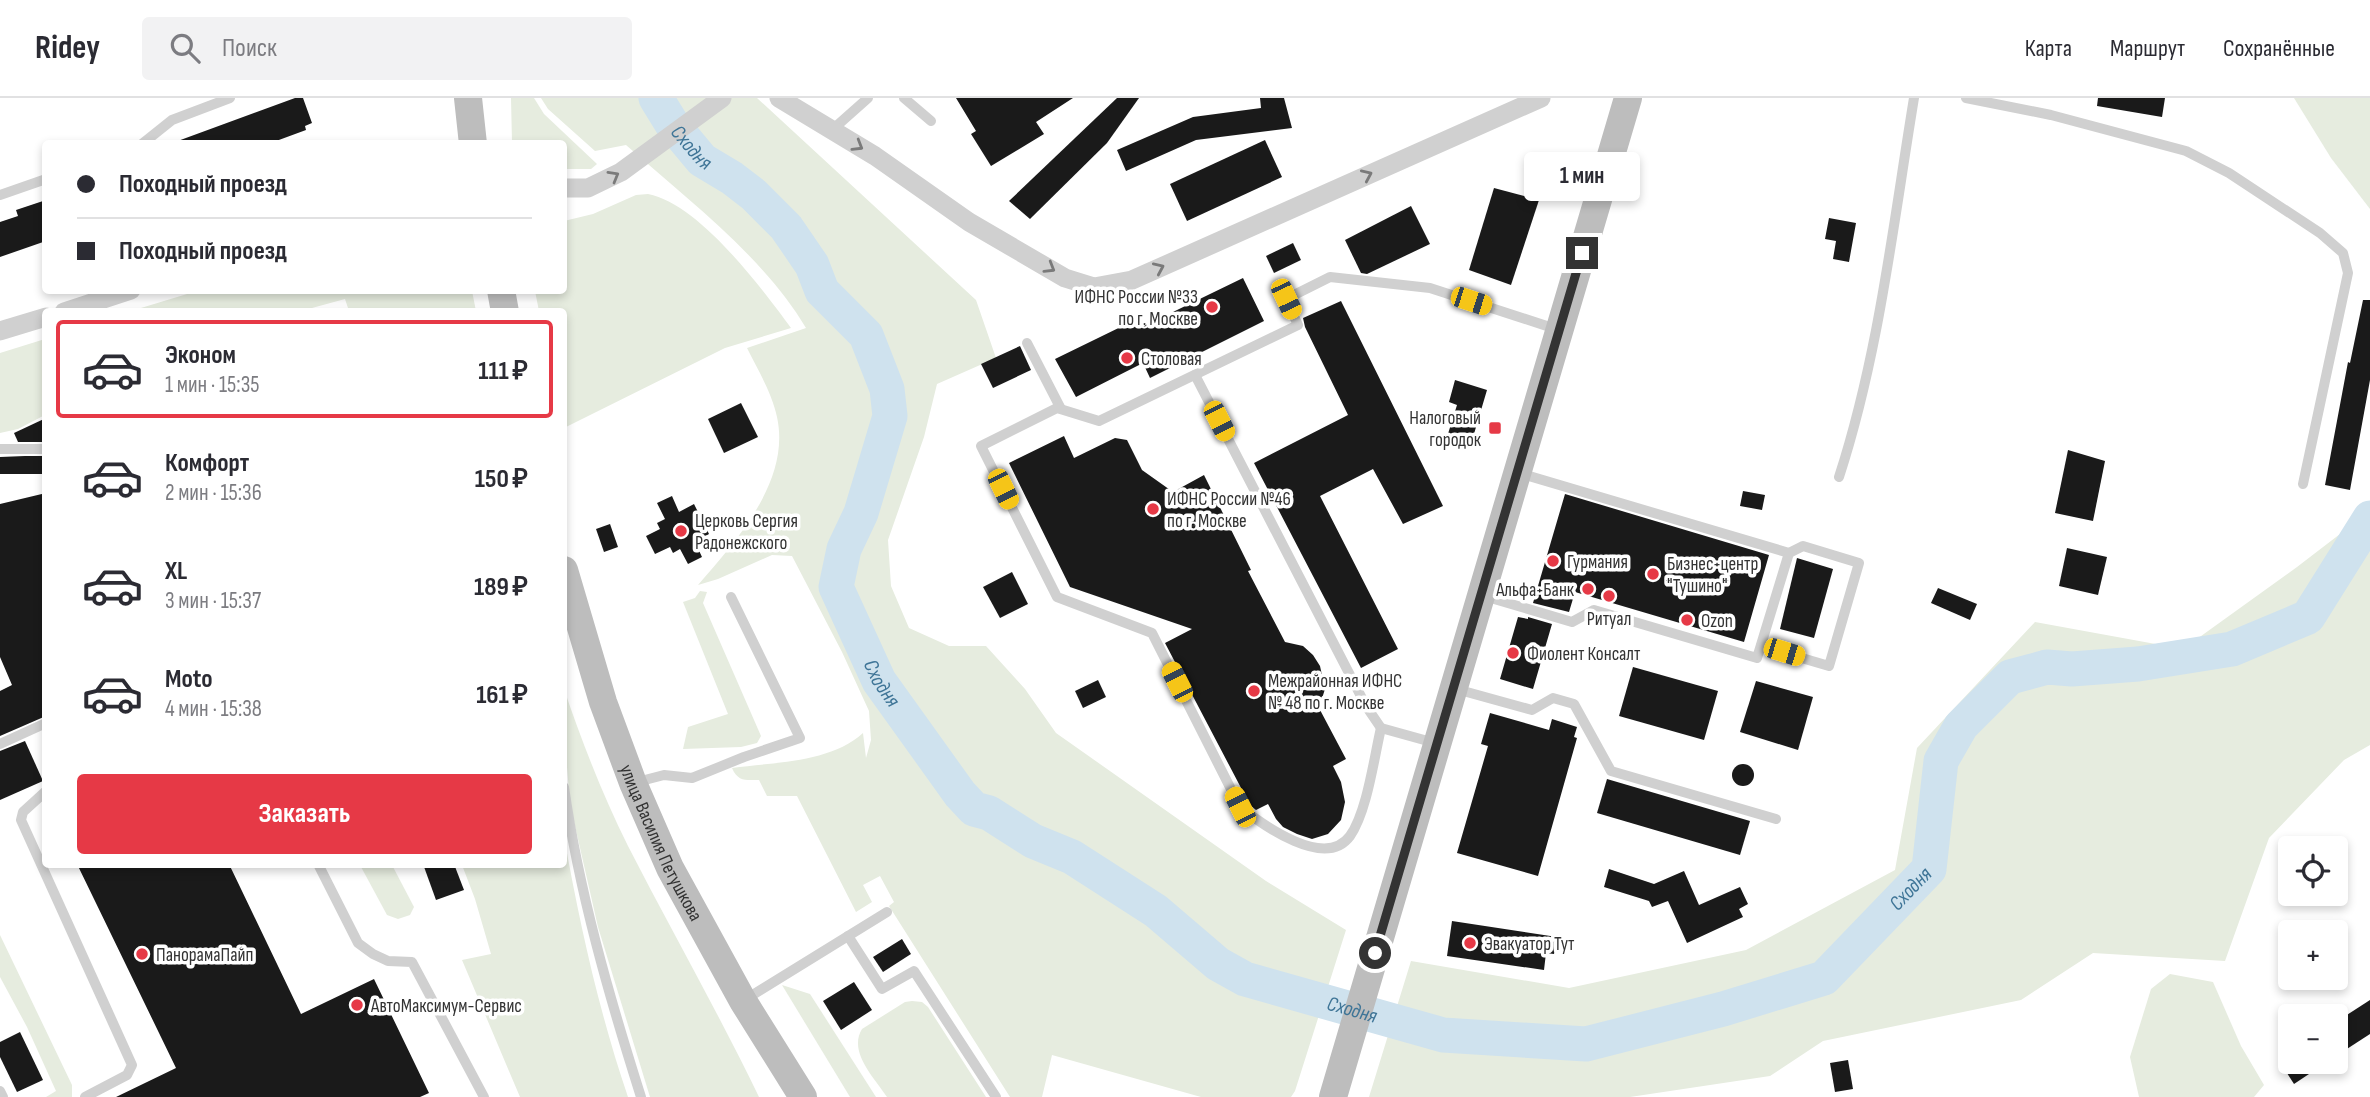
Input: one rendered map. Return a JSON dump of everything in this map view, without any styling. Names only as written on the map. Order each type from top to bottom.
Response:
[{"type":"main road","points":[[468,98],[473,140]]},
{"type":"main road","points":[[1334,1093],[1628,98]]},
{"type":"main road","name":"улица Василия Петушкова","points":[[568,608],[633,783],[670,868],[743,1001],[803,1097]]},
{"type":"street","points":[[779,98],[875,156],[969,222],[1065,278],[1094,287],[1132,280],[1541,98]]},
{"type":"street","points":[[567,188],[588,188],[606,181],[714,104]]},
{"type":"street","points":[[76,308],[119,294]]},
{"type":"street","points":[[0,331],[42,318]]},
{"type":"lane","points":[[147,140],[172,120],[230,98]]},
{"type":"lane","points":[[831,130],[868,98]]},
{"type":"lane","points":[[904,98],[931,121]]},
{"type":"lane","points":[[1839,477],[1854,431],[1870,364],[1914,98]]},
{"type":"lane","points":[[1966,98],[2051,115],[2186,151],[2277,203],[2343,253],[2348,273],[2303,484]]},
{"type":"lane","points":[[0,195],[42,180]]},
{"type":"lane","points":[[1381,728],[1359,820],[1348,839],[1331,848],[1305,847],[1257,820],[1240,807],[1152,632],[1056,597],[981,446],[1057,408],[1099,421],[1195,375],[1298,325],[1286,299],[1330,277],[1430,288],[1559,330]]},
{"type":"lane","points":[[1027,343],[1060,410]]},
{"type":"lane","points":[[1195,375],[1360,694],[1381,728],[1436,744]]},
{"type":"lane","points":[[0,449],[42,449]]},
{"type":"lane","points":[[1517,472],[1788,553],[1803,546],[1859,563],[1829,666],[1761,646]]},
{"type":"lane","points":[[1480,595],[1572,622],[1594,610],[1757,658],[1788,553]]},
{"type":"lane","points":[[633,783],[664,775],[692,778],[800,738],[731,597]]},
{"type":"lane","points":[[1452,688],[1532,710],[1553,698],[1574,704],[1611,771],[1776,820]]},
{"type":"lane","points":[[0,744],[42,725]]},
{"type":"lane","points":[[42,795],[23,812],[21,820],[42,866]]},
{"type":"lane","points":[[567,808],[592,924],[640,1097]]},
{"type":"lane","points":[[43,868],[132,1065],[127,1075],[85,1097]]},
{"type":"lane","points":[[320,868],[358,943],[388,961],[412,962],[481,1096]]},
{"type":"lane","points":[[743,1001],[887,912]]},
{"type":"lane","points":[[848,936],[882,989],[914,971],[996,1097]]},
{"type":"lane","points":[[0,1091],[3,1097]]},
{"type":"shaded area","points":[[511,98],[534,98],[544,114],[597,164],[591,169],[567,169],[567,140],[512,140]]},
{"type":"shaded area","points":[[541,98],[757,98],[976,300],[996,358],[937,384],[924,437],[888,540],[891,586],[909,628],[949,646],[986,646],[1025,689],[1056,733],[1266,881],[1346,930],[1291,1097],[1201,1097],[1052,1055],[1042,1097],[1010,1097],[889,906],[894,902],[880,876],[863,885],[872,902],[856,912],[797,796],[767,796],[759,780],[743,779],[734,773],[732,768],[818,756],[850,743],[863,733],[866,758],[871,740],[869,711],[792,556],[772,555],[698,585],[757,508],[776,464],[779,441],[775,408],[747,348],[806,328],[789,302],[747,253],[674,186],[626,145],[595,151],[548,109]]},
{"type":"shaded area","points":[[2294,98],[2370,98],[2370,209],[2331,158]]},
{"type":"shaded area","points":[[648,194],[668,201],[688,213],[746,270],[791,328],[725,348],[567,427],[567,308],[538,308],[536,294],[567,294],[567,220],[593,214],[636,195]]},
{"type":"shaded area","points":[[187,294],[473,294],[475,308],[348,308],[345,299],[312,308],[141,308]]},
{"type":"shaded area","points":[[42,340],[42,417],[18,429],[0,433],[0,353]]},
{"type":"shaded area","points":[[2370,511],[2370,745],[2344,760],[2269,838],[2225,961],[2093,953],[2021,1000],[1823,1041],[1770,1076],[1630,1097],[1369,1097],[1411,961],[1569,988],[1746,950],[1895,870],[1917,748],[2035,622],[2183,649]]},
{"type":"shaded area","points":[[700,591],[707,592],[703,603],[761,736],[757,743],[741,747],[683,749],[688,727],[728,714],[683,602],[695,598]]},
{"type":"shaded area","points":[[567,698],[593,769],[619,827],[759,1097],[650,1097],[598,927],[570,804]]},
{"type":"shaded area","points":[[567,852],[591,968],[628,1097],[520,1097],[462,960],[491,954],[463,868],[567,868]]},
{"type":"shaded area","points":[[362,868],[394,868],[414,907],[410,915],[398,919],[387,915]]},
{"type":"shaded area","points":[[0,935],[72,1085],[72,1097],[46,1097],[56,1091],[27,1027],[0,977]]},
{"type":"shaded area","points":[[2170,974],[2213,982],[2241,1046],[2264,1085],[2254,1097],[2139,1097],[2130,1057],[2151,989]]},
{"type":"shaded area","points":[[782,985],[810,994],[876,1097],[850,1097]]},
{"type":"shaded area","points":[[905,1002],[922,1002],[928,1007],[986,1097],[887,1097],[864,1064],[858,1047],[859,1038],[862,1029]]},
{"type":"building","points":[[295,98],[303,98],[312,123],[305,126],[306,130],[279,140],[180,140]]},
{"type":"building","points":[[956,98],[1073,98],[1036,122],[1044,134],[991,166],[971,134],[976,131]]},
{"type":"building","points":[[1117,98],[1139,98],[1107,143],[1030,219],[1009,201]]},
{"type":"building","points":[[1260,98],[1284,98],[1292,128],[1196,140],[1126,171],[1117,150],[1193,117],[1261,108]]},
{"type":"building","points":[[2098,98],[2165,98],[2162,117],[2097,106]]},
{"type":"building","points":[[1265,140],[1282,177],[1187,221],[1170,184]]},
{"type":"building","points":[[1494,188],[1539,200],[1511,285],[1469,270]]},
{"type":"building","points":[[42,201],[42,242],[0,257],[0,222],[18,216],[16,210]]},
{"type":"building","points":[[1411,206],[1430,244],[1367,274],[1361,273],[1345,240]]},
{"type":"building","points":[[1829,218],[1856,223],[1849,262],[1833,259],[1836,241],[1825,239]]},
{"type":"building","points":[[1293,243],[1301,260],[1274,273],[1266,256]]},
{"type":"building","points":[[1243,278],[1264,321],[1150,378],[1143,363],[1076,397],[1055,359],[1137,319],[1142,327]]},
{"type":"building","points":[[2363,300],[2370,300],[2370,380],[2350,490],[2325,485],[2348,362],[2350,363]]},
{"type":"building","points":[[1341,301],[1443,506],[1403,524],[1373,469],[1320,496],[1398,649],[1361,668],[1254,463],[1348,415],[1303,318]]},
{"type":"building","points":[[1020,346],[1031,370],[993,388],[981,364]]},
{"type":"building","points":[[1455,380],[1487,390],[1471,444],[1447,437],[1457,405],[1449,402]]},
{"type":"building","points":[[741,403],[758,437],[724,453],[708,419]]},
{"type":"building","points":[[42,420],[42,442],[18,442],[14,433]]},
{"type":"building","points":[[1064,436],[1074,458],[1115,438],[1127,440],[1142,470],[1173,492],[1204,475],[1251,570],[1248,571],[1285,642],[1303,646],[1320,666],[1325,689],[1319,708],[1346,759],[1333,766],[1341,782],[1345,802],[1341,820],[1328,834],[1312,839],[1297,834],[1283,827],[1268,804],[1256,810],[1250,805],[1165,643],[1192,629],[1070,587],[1009,463]]},
{"type":"building","points":[[2068,450],[2105,461],[2093,521],[2055,513]]},
{"type":"building","points":[[42,456],[42,474],[0,474],[0,457]]},
{"type":"building","points":[[1743,491],[1765,495],[1762,510],[1740,506]]},
{"type":"building","points":[[42,494],[42,718],[0,736],[0,691],[12,685],[0,657],[0,504]]},
{"type":"building","name":"Бизнес-центр \"Тушино\"","points":[[1565,494],[1769,555],[1744,642],[1575,592],[1569,612],[1533,603]]},
{"type":"building","name":"Церковь Сергия Радонежского","points":[[672,496],[679,512],[694,504],[709,534],[695,542],[702,557],[688,564],[680,549],[673,553],[670,547],[655,554],[646,536],[660,529],[657,523],[665,519],[657,503]]},
{"type":"building","points":[[610,524],[618,547],[604,552],[596,529]]},
{"type":"building","points":[[2067,548],[2107,557],[2098,595],[2059,586]]},
{"type":"building","points":[[1797,558],[1833,569],[1814,638],[1780,629]]},
{"type":"building","points":[[1012,572],[1028,604],[1000,618],[983,587]]},
{"type":"building","points":[[1938,588],[1977,604],[1970,620],[1931,603]]},
{"type":"building","points":[[1518,617],[1552,624],[1533,689],[1500,679]]},
{"type":"building","points":[[1633,667],[1718,691],[1704,740],[1619,716]]},
{"type":"building","points":[[1098,680],[1106,697],[1083,708],[1075,691]]},
{"type":"building","points":[[1756,681],[1813,697],[1798,750],[1740,732]]},
{"type":"building","points":[[1490,713],[1549,730],[1552,719],[1577,727],[1574,737],[1577,738],[1538,876],[1457,853],[1488,746],[1481,744]]},
{"type":"building","points":[[25,741],[42,781],[0,800],[0,751]]},
{"type":"building","points":[[1743,764],[1753,771],[1754,775],[1747,785],[1743,786],[1733,779],[1732,775],[1739,765]]},
{"type":"building","points":[[1607,779],[1750,821],[1740,855],[1597,813]]},
{"type":"building","points":[[79,868],[231,868],[301,1014],[374,979],[429,1093],[420,1097],[116,1097],[176,1068]]},
{"type":"building","points":[[424,868],[456,868],[464,890],[436,900]]},
{"type":"building","points":[[1609,869],[1654,884],[1684,871],[1699,905],[1740,887],[1748,904],[1739,909],[1743,917],[1687,943],[1668,901],[1652,907],[1649,901],[1604,887]]},
{"type":"building","points":[[1452,921],[1557,937],[1554,954],[1546,953],[1544,970],[1447,956]]},
{"type":"building","points":[[902,939],[911,954],[883,972],[873,957]]},
{"type":"building","points":[[854,982],[872,1010],[841,1030],[823,1001]]},
{"type":"building","points":[[2370,1000],[2370,1034],[2348,1048],[2348,1014]]},
{"type":"building","points":[[20,1032],[43,1080],[17,1092],[0,1057],[0,1042]]},
{"type":"building","points":[[1848,1060],[1853,1089],[1835,1092],[1830,1063]]},
{"type":"building","points":[[2288,1074],[2309,1074],[2294,1084]]},
{"type":"waterway","name":"Сходня","points":[[656,98],[672,124],[702,160],[754,195],[786,227],[812,265],[822,291],[866,335],[887,389],[890,416],[861,513],[844,549],[836,587],[879,681],[960,794],[974,809],[989,813],[1033,841],[1072,857],[1156,911],[1218,964],[1245,979],[1443,1035],[1586,1044],[1723,1009],[1824,978],[1929,869],[1941,761],[1961,726],[2010,677],[2047,667],[2072,669],[2138,664],[2232,649],[2308,617],[2370,518]]},
{"type":"place","name":"ИФНС России №33 по г. Москве","points":[[1212,307]]},
{"type":"place","name":"Столовая","points":[[1127,358]]},
{"type":"place","name":"Налоговый городок","points":[[1495,428]]},
{"type":"place","name":"ИФНС России №46 по г. Москве","points":[[1153,509]]},
{"type":"place","name":"Церковь Сергия Радонежского","points":[[681,531]]},
{"type":"place","name":"Гурмания","points":[[1553,561]]},
{"type":"place","name":"Бизнес-центр \"Тушино\"","points":[[1653,574]]},
{"type":"place","name":"Альфа-Банк","points":[[1588,589]]},
{"type":"place","name":"Ритуал","points":[[1609,596]]},
{"type":"place","name":"Ozon","points":[[1687,620]]},
{"type":"place","name":"Фиолент Консалт","points":[[1513,653]]},
{"type":"place","name":"Межрайонная ИФНС № 48 по г. Москве","points":[[1254,691]]},
{"type":"place","name":"Эвакуатор Тут","points":[[1470,943]]},
{"type":"place","name":"ПанорамаПайп","points":[[142,954]]},
{"type":"place","name":"АвтоМаксимум-Сервиc","points":[[357,1005]]},
{"type":"route","points":[[1375,953],[1582,253]]}]
